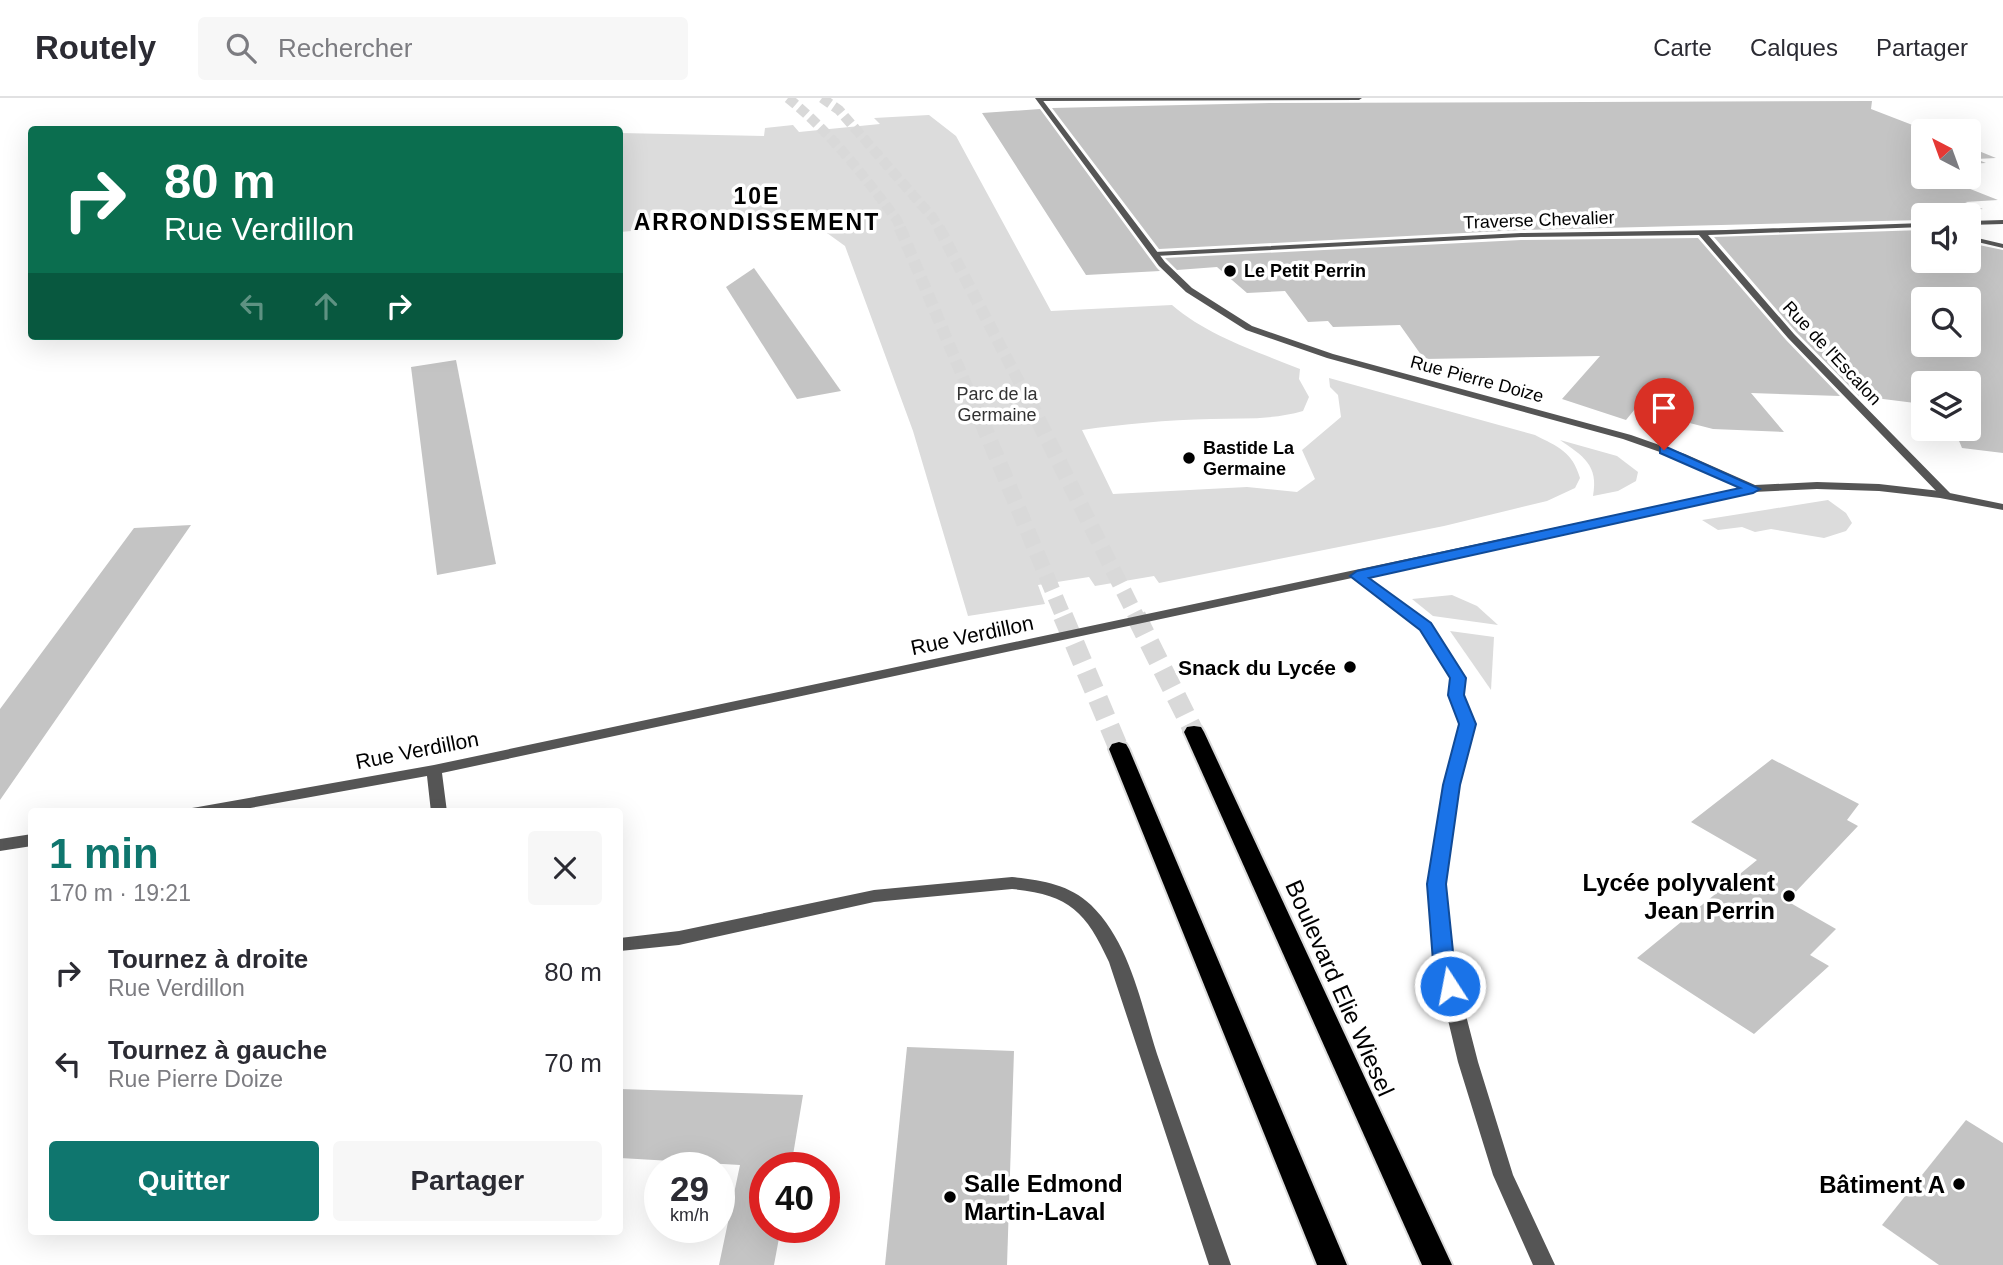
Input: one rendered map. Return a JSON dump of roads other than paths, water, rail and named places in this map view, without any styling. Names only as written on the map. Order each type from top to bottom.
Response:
[{"type":"highway","name":"Boulevard Elie Wiesel","points":[[1194,732],[1437,1265]]},
{"type":"highway","points":[[1119,749],[1332,1265]]},
{"type":"street","points":[[1039,99],[1359,98]]},
{"type":"street","name":"Rue Pierre Doize","points":[[1039,99],[1155,254],[1189,290],[1249,328],[1330,356],[1627,438],[1681,456],[1753,489]]},
{"type":"street","points":[[1981,223],[2003,222]]},
{"type":"street","name":"Traverse Chevalier","points":[[1155,254],[1508,235],[1911,225]]},
{"type":"street","name":"Rue de l'Escalon","points":[[1701,232],[1791,336],[1944,494]]},
{"type":"street","points":[[1981,241],[2003,246]]},
{"type":"street","points":[[1753,489],[1809,483],[1944,494],[2003,506]]},
{"type":"street","name":"Rue Verdillon","points":[[220,808],[434,770],[1357,576],[1753,489]]},
{"type":"street","points":[[1357,576],[1426,627],[1458,678],[1456,695],[1468,724],[1451,785],[1437,884],[1443,961],[1468,1062],[1503,1175],[1544,1265]]},
{"type":"street","points":[[434,770],[439,808]]},
{"type":"street","points":[[0,845],[28,841]]},
{"type":"street","points":[[623,945],[679,938],[874,896],[905,897],[982,883],[1023,883],[1060,892],[1084,908],[1104,934],[1126,989],[1220,1265]]},
{"type":"tunnel","points":[[788,98],[819,126],[846,156],[897,220],[901,230]]},
{"type":"tunnel","points":[[822,98],[839,110],[933,218],[940,230]]},
{"type":"tunnel","points":[[900,228],[972,399]]},
{"type":"tunnel","points":[[939,228],[1028,399]]},
{"type":"tunnel","points":[[972,398],[1064,618]]},
{"type":"tunnel","points":[[1027,398],[1194,732]]},
{"type":"tunnel","points":[[1063,616],[1119,749]]},
{"type":"place","name":"Le Petit Perrin","points":[[1230,271]]},
{"type":"place","name":"Bastide La Germaine","points":[[1189,458]]},
{"type":"place","name":"Snack du Lycée","points":[[1350,667]]},
{"type":"place","name":"Lycée polyvalent Jean Perrin","points":[[1789,896]]},
{"type":"place","name":"Bâtiment A","points":[[1959,1184]]},
{"type":"place","name":"Salle Edmond Martin-Laval","points":[[950,1197]]},
{"type":"district","name":"10E ARRONDISSEMENT","points":[[757,209]]},
{"type":"park label","name":"Parc de la Germaine","points":[[997,404]]}]
